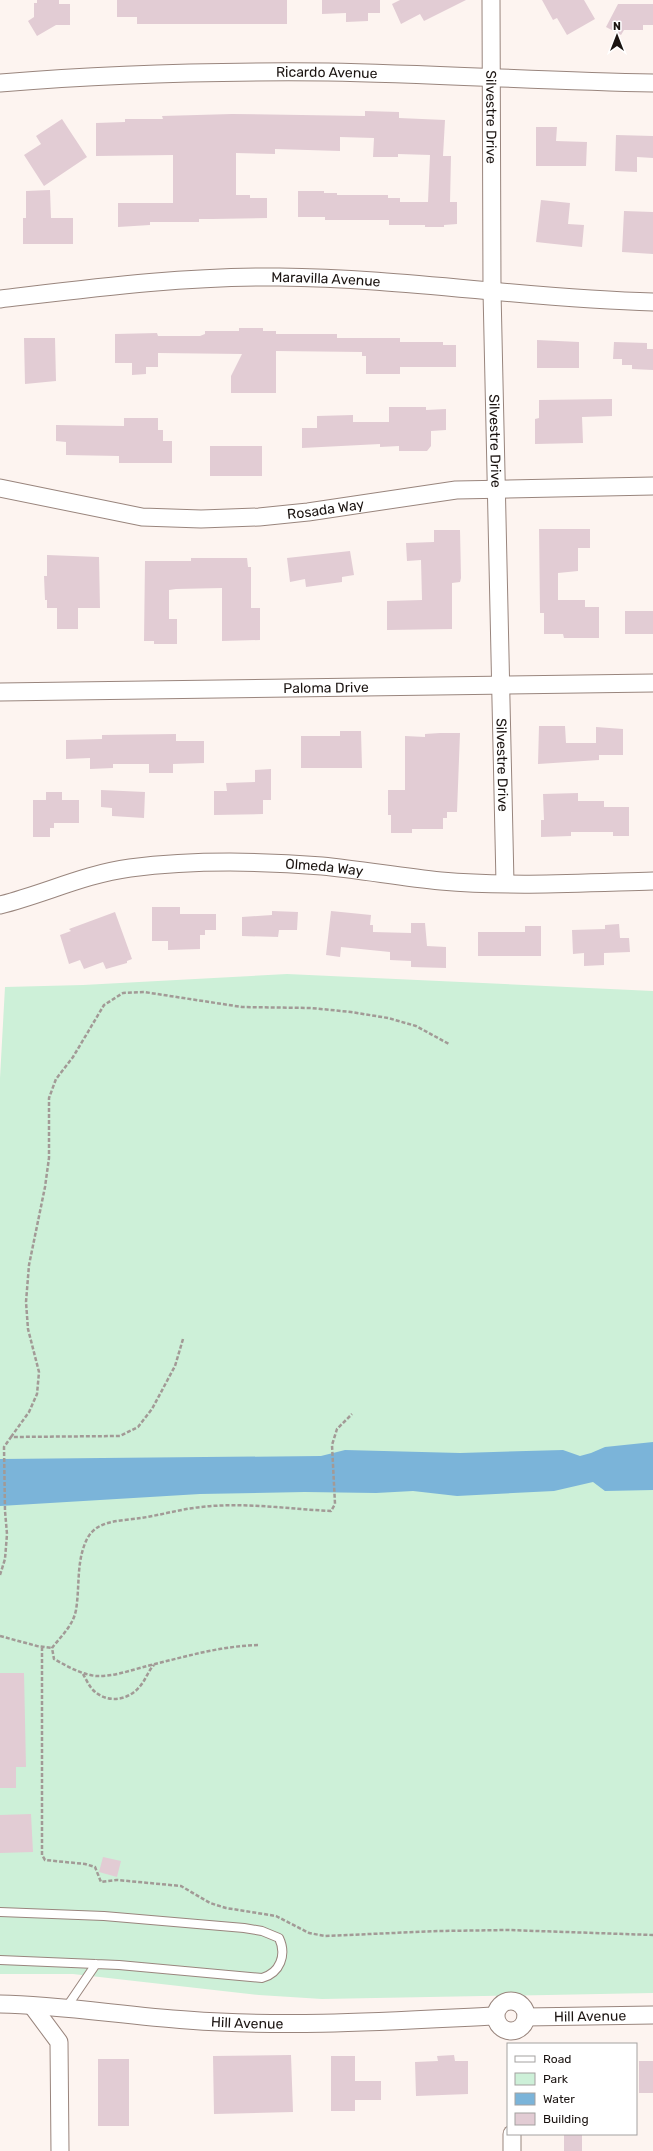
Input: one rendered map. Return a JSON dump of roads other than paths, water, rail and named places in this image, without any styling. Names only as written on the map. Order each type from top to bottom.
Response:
[{"type":"street","name":"Silvestre Drive","points":[[491,0],[492,291],[498,488],[505,883]]},
{"type":"street","name":"Ricardo Avenue","points":[[0,83],[135,76],[261,72],[417,75],[653,83]]},
{"type":"street","name":"Maravilla Avenue","points":[[0,299],[186,279],[271,277],[370,281],[653,302]]},
{"type":"street","name":"Rosada Way","points":[[0,488],[142,517],[201,519],[260,517],[308,512],[437,492],[498,488],[653,486]]},
{"type":"street","name":"Paloma Drive","points":[[0,692],[501,686],[653,682]]},
{"type":"street","name":"Olmeda Way","points":[[0,905],[107,872],[153,866],[227,863],[322,866],[441,881],[566,884],[653,882]]},
{"type":"street","points":[[511,2001],[522,2005],[526,2017],[522,2028],[511,2038],[499,2027],[495,2016],[500,2005],[511,2001]]},
{"type":"street","name":"Hill Avenue","points":[[0,2004],[66,2008],[187,2020],[256,2023],[366,2022],[495,2016]]},
{"type":"street","points":[[33,2007],[59,2042],[60,2151]]},
{"type":"street","name":"Hill Avenue","points":[[526,2017],[653,2015]]},
{"type":"street","points":[[512,2135],[512,2151]]},
{"type":"lane","points":[[0,1912],[104,1916],[262,1931],[279,1938],[283,1953],[282,1962],[275,1971],[270,1976],[262,1978],[96,1964],[0,1960]]},
{"type":"lane","points":[[66,2008],[96,1964]]},
{"type":"water","points":[[653,1442],[653,1490],[605,1491],[593,1482],[554,1491],[457,1496],[413,1491],[376,1493],[305,1492],[200,1494],[0,1506],[0,1459],[321,1456],[345,1450],[460,1453],[563,1450],[580,1456],[605,1447]]}]
